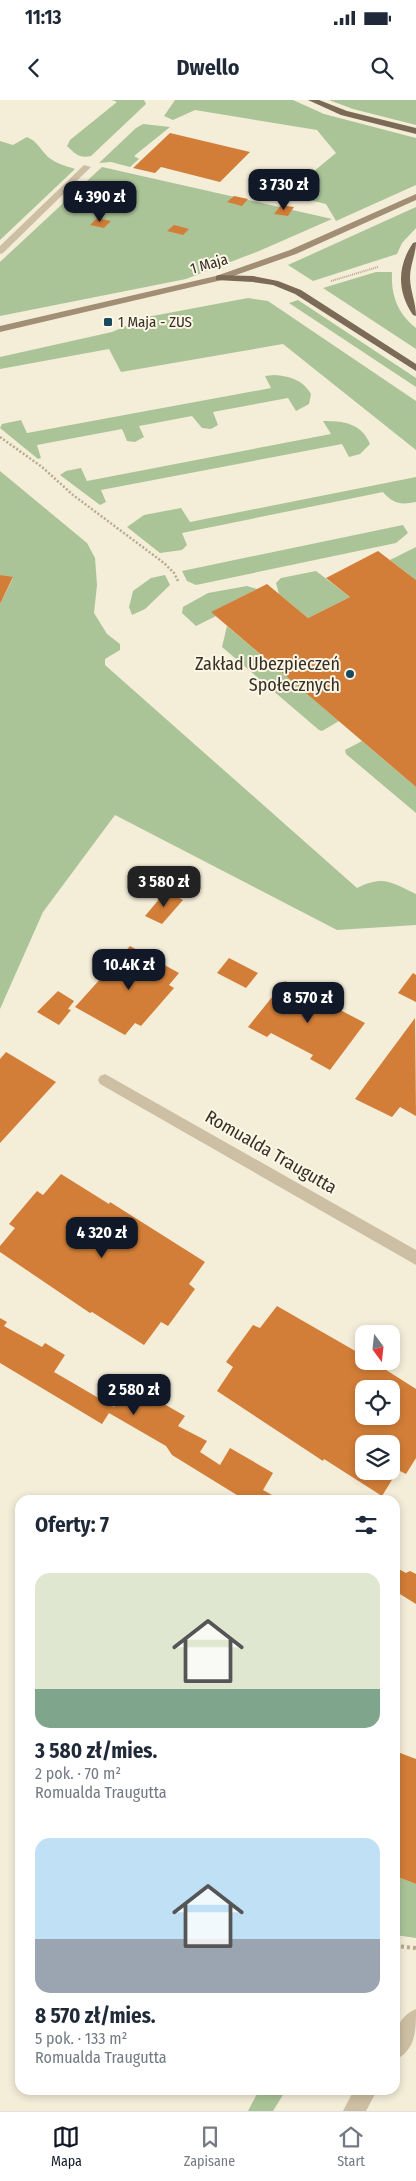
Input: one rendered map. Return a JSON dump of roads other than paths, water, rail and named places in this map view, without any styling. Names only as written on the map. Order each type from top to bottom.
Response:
[{"type":"main road","points":[[312,100],[344,113],[416,131]]},
{"type":"main road","points":[[416,245],[406,266],[406,289],[411,307],[416,313]]},
{"type":"main road","points":[[219,278],[268,282],[298,292],[416,368]]},
{"type":"street","points":[[0,251],[87,167]]},
{"type":"street","name":"1 Maja","points":[[0,329],[219,278],[293,252],[416,197]]},
{"type":"street","name":"Romualda Traugutta","points":[[105,1080],[416,1258]]},
{"type":"street","points":[[400,2042],[416,2020]]},
{"type":"street","points":[[354,2111],[363,2095]]},
{"type":"place","name":"1 Maja - ZUS","points":[[108,322]]},
{"type":"place","name":"Zakład Ubezpieczeń Społecznych","points":[[350,674]]}]
